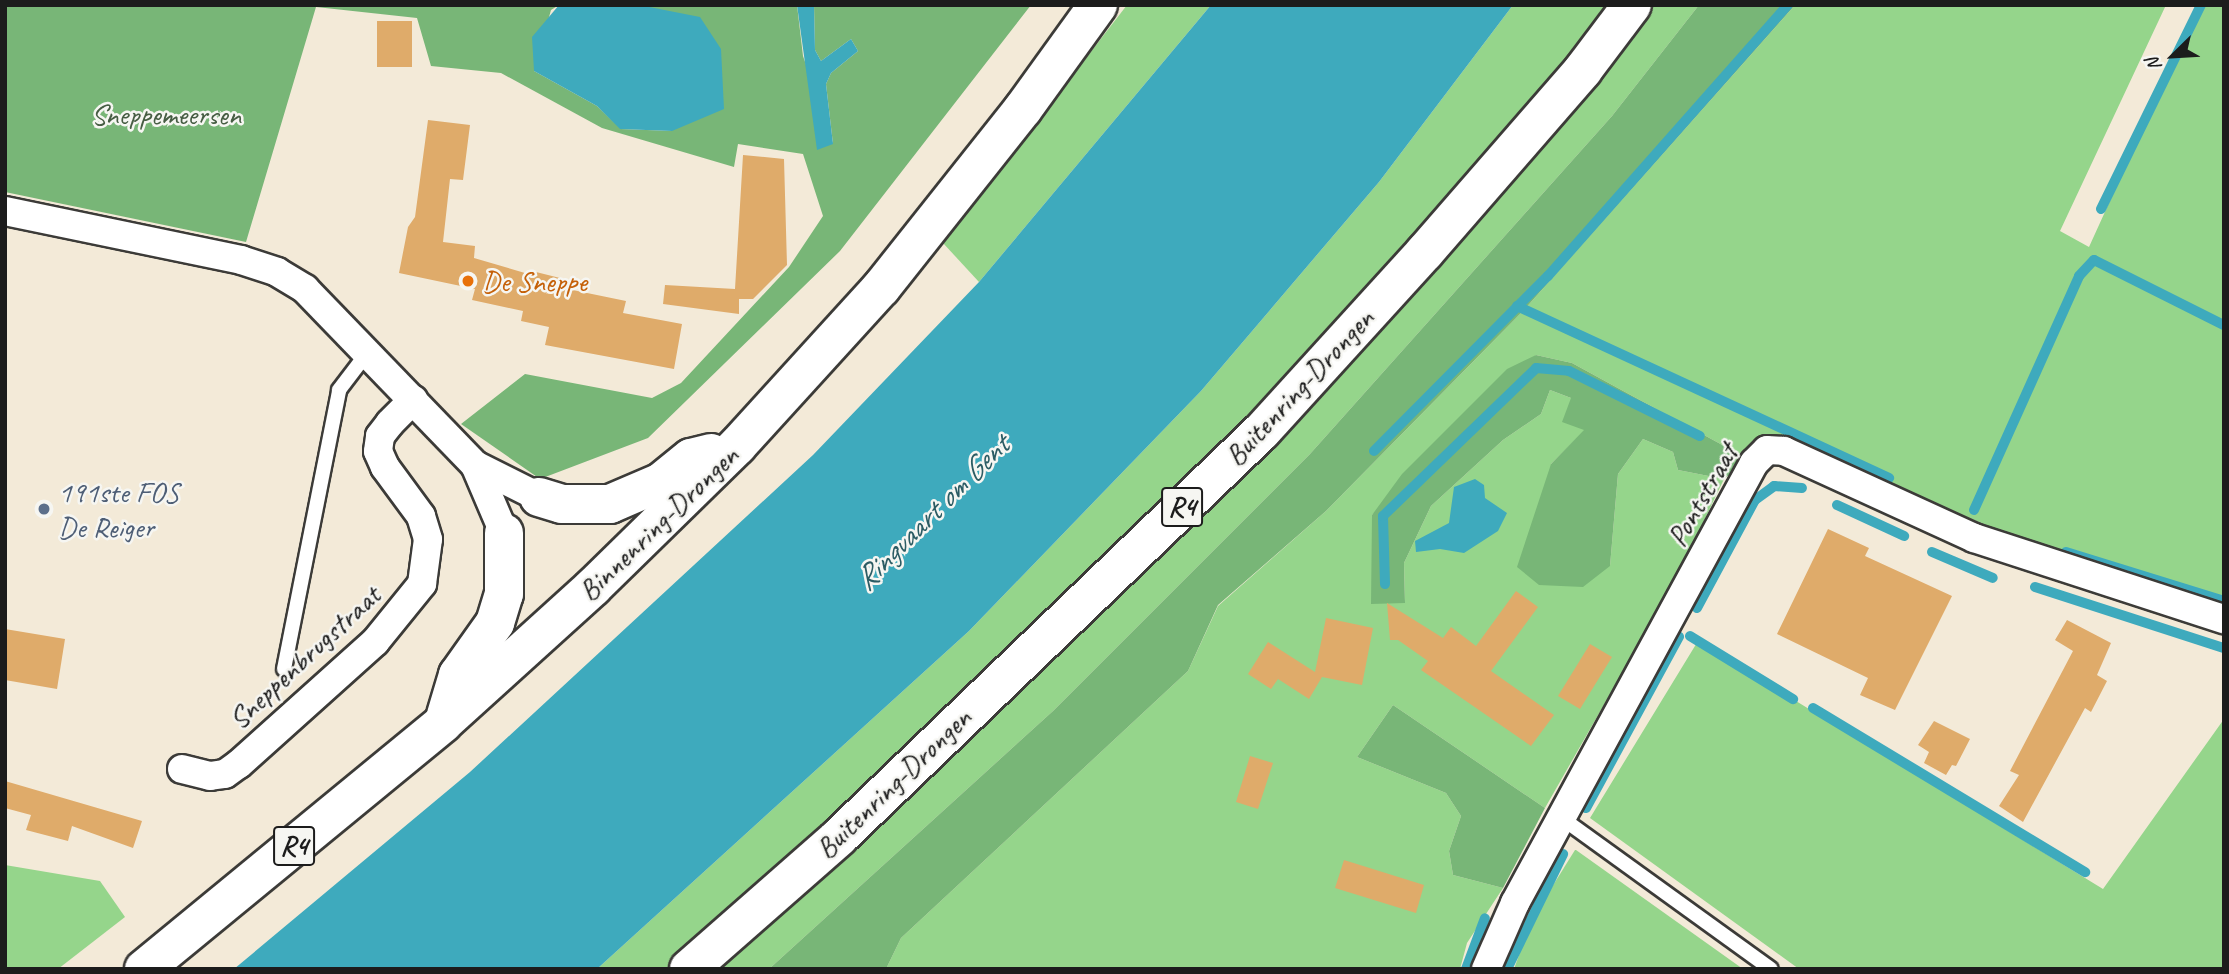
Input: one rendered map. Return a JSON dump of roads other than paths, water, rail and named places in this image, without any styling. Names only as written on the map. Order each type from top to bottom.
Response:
[{"type":"highway","name":"Binnenring-Drongen","points":[[144,969],[443,723],[593,587],[737,446],[881,288],[1023,109],[1098,5]]},
{"type":"highway","name":"Buitenring-Drongen","points":[[689,969],[839,837],[1262,431],[1451,222],[1583,70],[1632,5]]},
{"type":"highway","points":[[538,498],[562,504],[610,504],[661,482],[691,458],[737,446]]},
{"type":"highway","points":[[443,723],[458,675],[495,623],[504,594],[504,533]]},
{"type":"street","points":[[5,211],[241,260],[277,272],[305,289],[475,466],[504,533]]},
{"type":"street","name":"Sneppenbrugstraat","points":[[182,769],[210,776],[225,774],[239,764],[375,642],[422,584],[428,539],[421,516],[385,467],[378,451],[380,436],[414,400]]},
{"type":"street","name":"Pontstraat","points":[[1486,969],[1515,903],[1754,463],[1767,450],[1784,451],[1974,538],[2224,619]]},
{"type":"street","points":[[475,466],[538,498]]},
{"type":"lane","points":[[284,668],[339,390],[368,352]]},
{"type":"lane","points":[[1563,819],[1771,969]]},
{"type":"water","points":[[559,5],[639,5],[700,17],[721,49],[724,109],[672,131],[620,129],[597,106],[534,71],[532,37]]},
{"type":"water","points":[[797,5],[814,5],[815,50],[821,61],[851,39],[858,51],[831,73],[826,84],[833,144],[817,150]]},
{"type":"water","name":"Ringvaart om Gent","points":[[1211,5],[1513,5],[1379,182],[1201,391],[969,631],[597,969],[234,969],[470,772],[813,455],[979,282]]},
{"type":"water","points":[[1475,479],[1484,485],[1485,498],[1507,513],[1498,531],[1464,553],[1440,549],[1416,552],[1415,541],[1449,523],[1454,487]]},
{"type":"waterway","points":[[1374,451],[1548,276],[1788,5]]},
{"type":"waterway","points":[[2101,209],[2201,5]]},
{"type":"waterway","points":[[1974,510],[2079,276],[2094,260],[2224,325]]},
{"type":"waterway","points":[[1517,306],[1889,478]]},
{"type":"waterway","points":[[1385,584],[1383,516],[1536,368],[1569,371],[1700,436]]},
{"type":"waterway","points":[[1697,608],[1755,500],[1774,486],[1802,488]]},
{"type":"waterway","points":[[1837,505],[1904,536]]},
{"type":"waterway","points":[[1932,552],[1993,578]]},
{"type":"waterway","points":[[2066,552],[2224,601]]},
{"type":"waterway","points":[[2035,587],[2224,648]]},
{"type":"waterway","points":[[1690,636],[1793,699]]},
{"type":"waterway","points":[[1586,808],[1679,637]]},
{"type":"waterway","points":[[1813,708],[2085,872]]},
{"type":"waterway","points":[[1507,969],[1563,854]]},
{"type":"waterway","points":[[1466,969],[1485,918]]},
{"type":"place","name":"De Sneppe","points":[[468,281]]},
{"type":"place","name":"191ste FOS De Reiger","points":[[44,509]]},
{"type":"park label","name":"Sneppemeersen","points":[[166,114]]}]
